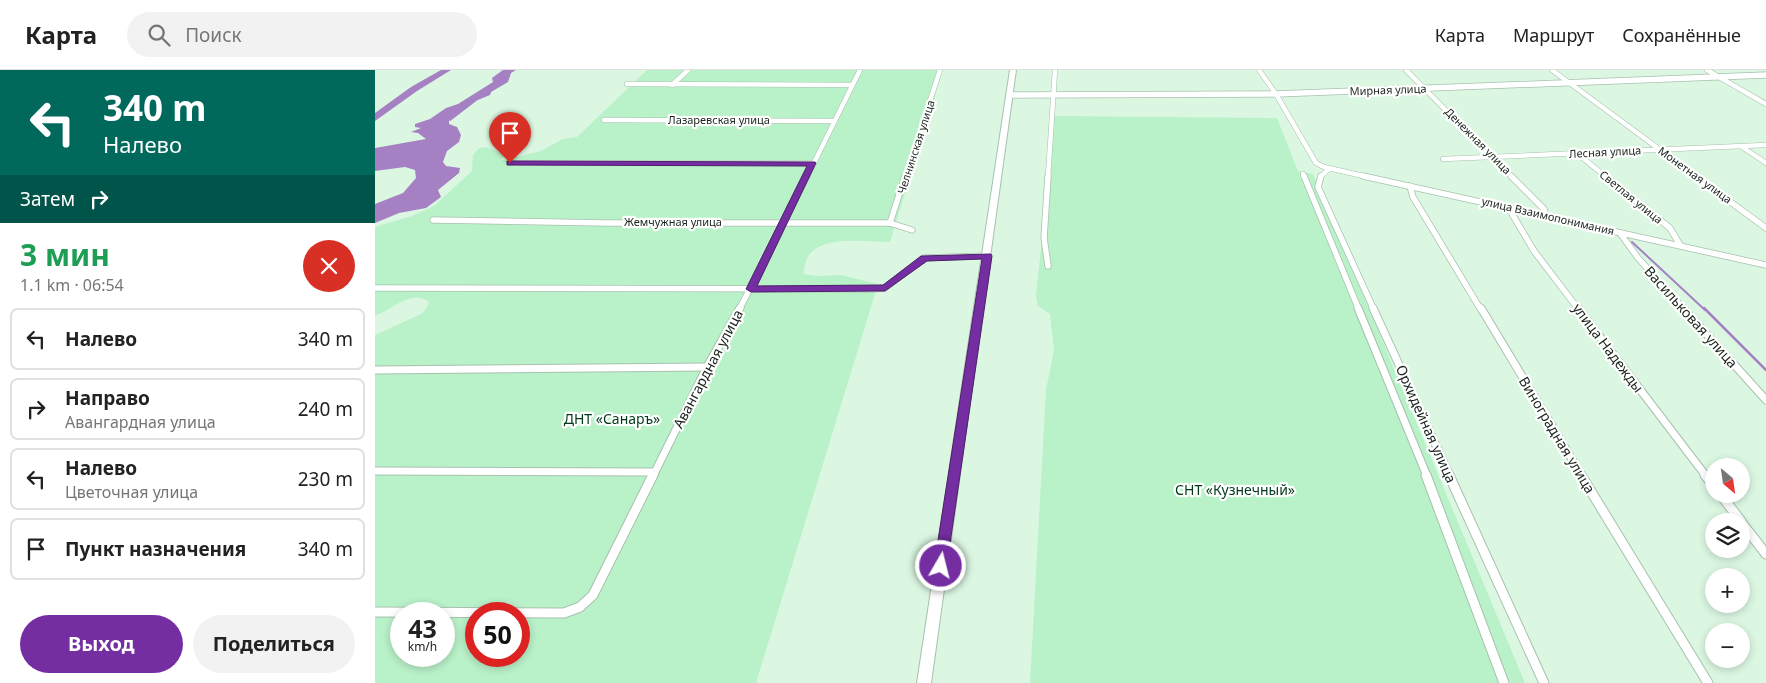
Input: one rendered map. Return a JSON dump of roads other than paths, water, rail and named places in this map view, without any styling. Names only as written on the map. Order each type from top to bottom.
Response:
[{"type":"main road","points":[[924,683],[1013,70]]},
{"type":"street","points":[[672,85],[688,70]]},
{"type":"street","name":"Авангардная улица","points":[[375,612],[564,613],[577,610],[585,605],[593,595],[707,367],[751,289],[812,163],[860,70]]},
{"type":"street","name":"Челнинская улица","points":[[891,223],[939,70]]},
{"type":"street","points":[[1048,266],[1044,238],[1055,70]]},
{"type":"street","points":[[1259,70],[1276,94],[1316,163],[1329,169]]},
{"type":"street","name":"Денежная улица","points":[[1406,70],[1544,209],[1546,216]]},
{"type":"street","name":"Монетная улица","points":[[1552,70],[1766,228]]},
{"type":"street","points":[[1707,70],[1766,104]]},
{"type":"street","name":"Мирная улица","points":[[1009,95],[1276,94],[1766,75]]},
{"type":"street","points":[[627,84],[852,85]]},
{"type":"street","name":"Лазаревская улица","points":[[604,120],[834,120]]},
{"type":"street","name":"Лесная улица","points":[[1443,159],[1766,146]]},
{"type":"street","points":[[1742,147],[1766,163]]},
{"type":"street","name":"Светлая улица","points":[[1578,154],[1670,228],[1677,237],[1679,245]]},
{"type":"street","points":[[510,163],[812,163]]},
{"type":"street","name":"улица Взаимопонимания","points":[[1329,169],[1766,265]]},
{"type":"street","name":"Орхидейная улица","points":[[1329,169],[1322,173],[1319,178],[1319,187],[1544,683]]},
{"type":"street","points":[[1303,174],[1421,461],[1504,683]]},
{"type":"street","name":"Виноградная улица","points":[[1410,186],[1413,197],[1447,254],[1708,683]]},
{"type":"street","name":"улица Надежды","points":[[1508,207],[1534,251],[1705,474]]},
{"type":"street","name":"Жемчужная улица","points":[[433,220],[607,223],[784,221],[891,223],[912,230]]},
{"type":"street","name":"Васильковая улица","points":[[1620,233],[1638,258],[1766,400]]},
{"type":"street","points":[[375,288],[885,288],[924,258],[987,256]]},
{"type":"street","points":[[375,370],[707,367]]},
{"type":"street","points":[[375,471],[655,472]]},
{"type":"street","points":[[1750,534],[1766,554]]},
{"type":"waterway","points":[[375,118],[414,89],[447,70]]},
{"type":"waterway","points":[[450,120],[476,100]]},
{"type":"waterway","points":[[1632,242],[1705,310]]},
{"type":"waterway","points":[[1704,308],[1766,370]]},
{"type":"park label","name":"ДНТ «Санаръ»","points":[[612,419]]},
{"type":"park label","name":"СНТ «Кузнечный»","points":[[1235,490]]}]
